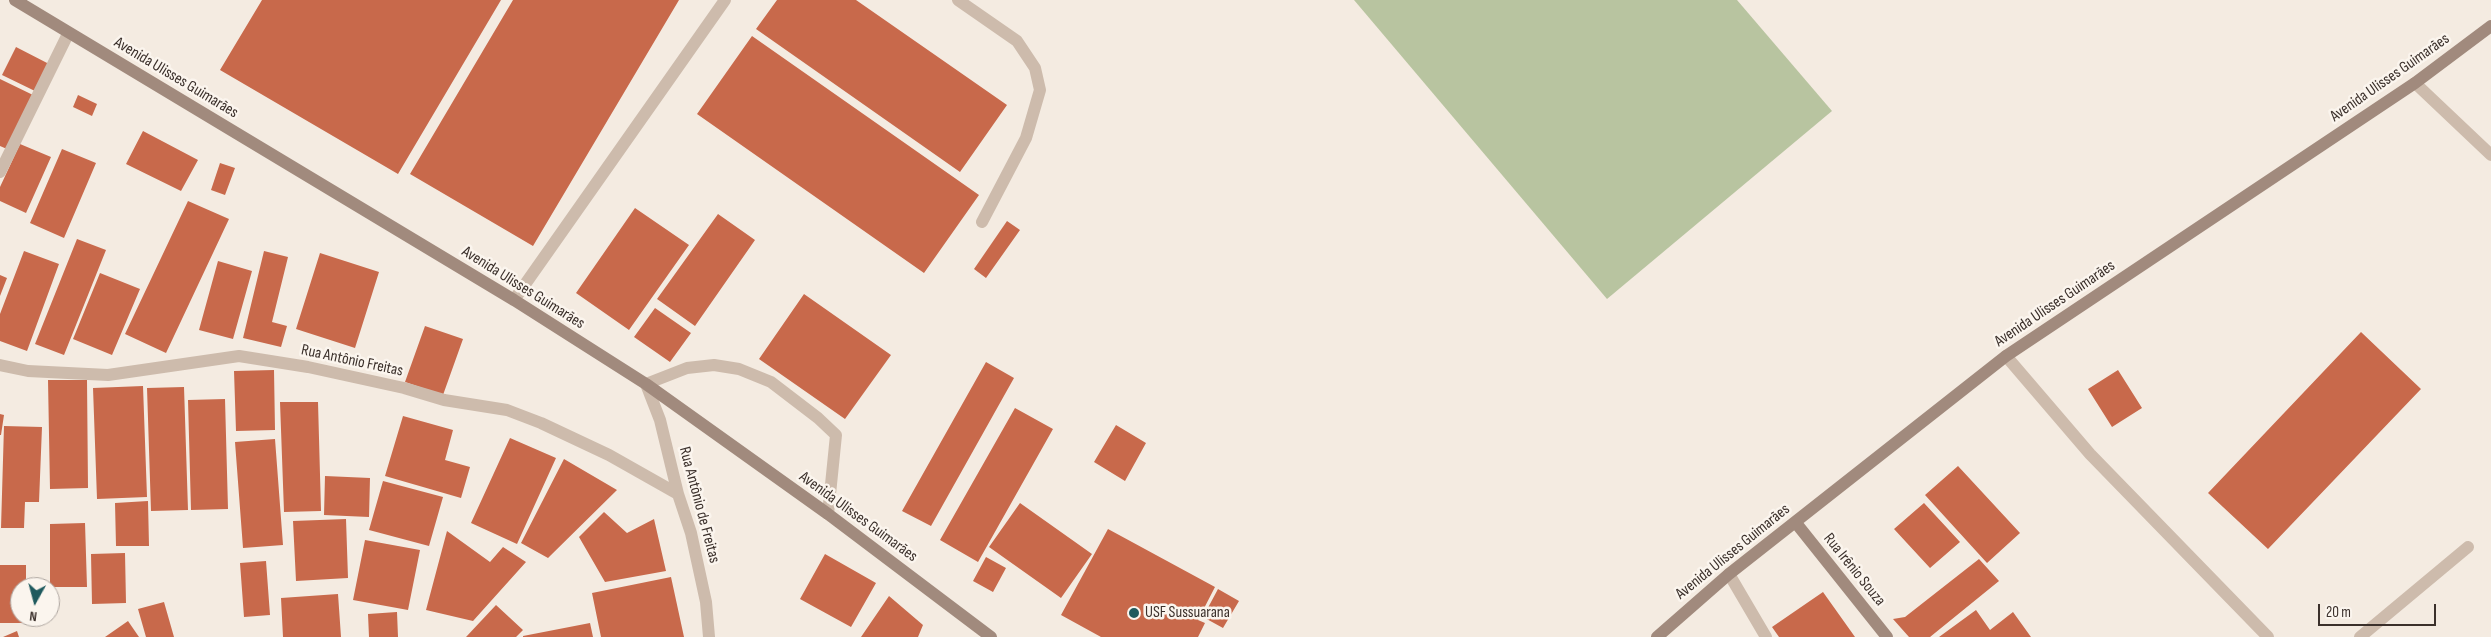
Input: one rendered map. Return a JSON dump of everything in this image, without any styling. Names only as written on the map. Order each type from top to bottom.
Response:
[{"type":"main road","name":"Avenida Ulisses Guimarães","points":[[15,0],[68,34],[122,63],[514,300],[646,384],[828,514],[991,637]]},
{"type":"main road","name":"Avenida Ulisses Guimarães","points":[[1657,637],[1729,574],[2006,356],[2415,83],[2491,26]]},
{"type":"main road","name":"Rua Irênio Souza","points":[[1796,523],[1887,637]]},
{"type":"street","points":[[514,300],[725,0]]},
{"type":"street","points":[[958,0],[1017,41],[1034,68],[1040,90],[1026,138],[982,222]]},
{"type":"street","points":[[0,172],[68,34]]},
{"type":"street","points":[[2415,83],[2491,155]]},
{"type":"street","name":"Rua Antônio Freitas","points":[[0,365],[28,371],[108,375],[239,356],[308,367],[404,388],[444,400],[507,410],[540,422],[609,455],[678,494]]},
{"type":"street","points":[[2006,356],[2090,454],[2268,637]]},
{"type":"street","points":[[646,384],[686,368],[714,365],[740,369],[771,382],[818,418],[836,435],[828,514]]},
{"type":"street","name":"Rua Antônio de Freitas","points":[[646,384],[660,420],[678,494],[699,565],[709,637]]},
{"type":"street","points":[[2360,637],[2468,547]]},
{"type":"street","points":[[1729,574],[1766,637]]},
{"type":"green space","points":[[1354,0],[1737,0],[1832,111],[1607,299]]},
{"type":"building","points":[[262,0],[501,0],[398,174],[220,70]]},
{"type":"building","points":[[513,0],[679,0],[533,246],[410,174]]},
{"type":"building","points":[[777,0],[856,0],[1007,105],[960,172],[756,29]]},
{"type":"building","points":[[752,36],[979,195],[924,273],[697,114]]},
{"type":"building","points":[[16,47],[51,65],[37,92],[2,75]]},
{"type":"building","points":[[0,79],[33,95],[7,149],[0,146]]},
{"type":"building","points":[[78,95],[97,104],[92,116],[73,107]]},
{"type":"building","points":[[143,131],[198,160],[181,191],[126,164]]},
{"type":"building","points":[[20,144],[51,157],[26,213],[0,201],[0,187]]},
{"type":"building","points":[[62,149],[96,163],[64,238],[30,223]]},
{"type":"building","points":[[220,163],[235,168],[225,195],[211,190]]},
{"type":"building","points":[[188,201],[229,219],[166,353],[125,334]]},
{"type":"building","points":[[635,208],[689,245],[629,330],[576,293]]},
{"type":"building","points":[[718,214],[755,240],[695,326],[657,299]]},
{"type":"building","points":[[1007,221],[1020,230],[986,278],[974,269]]},
{"type":"building","points":[[77,239],[106,250],[64,355],[35,344]]},
{"type":"building","points":[[24,251],[59,264],[27,351],[0,341],[0,314]]},
{"type":"building","points":[[264,251],[288,257],[272,322],[287,326],[281,347],[243,338]]},
{"type":"building","points":[[320,253],[379,272],[355,348],[296,329]]},
{"type":"building","points":[[218,261],[252,271],[233,339],[199,330]]},
{"type":"building","points":[[100,273],[140,289],[112,355],[73,339]]},
{"type":"building","points":[[0,275],[7,278],[0,296]]},
{"type":"building","points":[[804,294],[891,355],[845,419],[759,359]]},
{"type":"building","points":[[655,308],[691,333],[670,362],[634,337]]},
{"type":"building","points":[[425,326],[463,339],[443,395],[405,382]]},
{"type":"building","points":[[2361,332],[2421,389],[2268,549],[2208,493]]},
{"type":"building","points":[[986,362],[1014,378],[931,526],[902,511]]},
{"type":"building","points":[[274,370],[275,430],[236,431],[234,371]]},
{"type":"building","points":[[2118,370],[2142,408],[2112,427],[2088,389]]},
{"type":"building","points":[[48,380],[87,380],[88,488],[50,489]]},
{"type":"building","points":[[143,386],[147,497],[97,499],[93,388]]},
{"type":"building","points":[[184,387],[188,510],[151,511],[147,388]]},
{"type":"building","points":[[225,399],[228,509],[191,510],[188,400]]},
{"type":"building","points":[[280,402],[318,402],[321,511],[284,512]]},
{"type":"building","points":[[1015,408],[1053,429],[978,562],[940,540]]},
{"type":"building","points":[[0,414],[4,415],[1,435],[0,435]]},
{"type":"building","points":[[403,416],[453,430],[445,460],[470,467],[461,498],[385,476]]},
{"type":"building","points":[[1116,425],[1146,443],[1125,481],[1094,462]]},
{"type":"building","points":[[4,426],[42,427],[39,502],[25,502],[24,528],[1,528]]},
{"type":"building","points":[[510,438],[556,458],[517,544],[471,523]]},
{"type":"building","points":[[275,439],[283,545],[243,548],[235,442]]},
{"type":"building","points":[[564,459],[617,490],[548,558],[521,543]]},
{"type":"building","points":[[1958,466],[2020,533],[1987,563],[1925,495]]},
{"type":"building","points":[[325,476],[370,478],[369,517],[324,515]]},
{"type":"building","points":[[383,481],[443,497],[429,546],[369,530]]},
{"type":"building","points":[[148,501],[149,546],[116,546],[115,503]]},
{"type":"building","points":[[1020,503],[1092,554],[1061,598],[989,547]]},
{"type":"building","points":[[1924,503],[1960,542],[1930,568],[1894,529]]},
{"type":"building","points":[[604,512],[627,533],[654,519],[666,571],[605,582],[579,537]]},
{"type":"building","points":[[346,519],[348,578],[296,581],[293,521]]},
{"type":"building","points":[[85,523],[87,587],[60,587],[60,577],[50,577],[50,524]]},
{"type":"building","points":[[1108,529],[1215,587],[1198,620],[1205,623],[1198,637],[1101,637],[1061,615]]},
{"type":"building","points":[[447,531],[490,562],[503,547],[526,562],[473,621],[426,610]]},
{"type":"building","points":[[365,540],[420,550],[408,610],[353,600]]},
{"type":"building","points":[[125,553],[126,603],[92,604],[91,554]]},
{"type":"building","points":[[825,554],[876,583],[851,627],[800,599]]},
{"type":"building","points":[[986,557],[1006,568],[993,592],[973,581]]},
{"type":"building","points":[[1979,559],[1999,581],[1930,637],[1909,637],[1893,619],[1905,617]]},
{"type":"building","points":[[266,561],[270,615],[244,617],[240,563]]},
{"type":"building","points":[[0,565],[26,565],[26,577],[10,577],[10,623],[0,623]]},
{"type":"building","points":[[671,577],[684,637],[601,637],[592,593]]},
{"type":"building","points":[[1218,589],[1239,601],[1223,628],[1203,617]]},
{"type":"building","points":[[1823,592],[1855,637],[1779,637],[1772,627]]},
{"type":"building","points":[[338,594],[341,637],[283,637],[281,598]]},
{"type":"building","points":[[889,596],[923,625],[918,637],[861,637]]},
{"type":"building","points":[[164,602],[174,637],[146,637],[138,609]]},
{"type":"building","points":[[496,605],[523,630],[516,637],[466,637]]},
{"type":"building","points":[[1976,610],[1990,630],[2013,612],[2031,637],[1939,637]]},
{"type":"building","points":[[397,612],[398,637],[369,637],[368,614]]},
{"type":"building","points":[[128,621],[139,637],[105,637]]},
{"type":"building","points":[[590,623],[593,637],[523,637],[523,636]]},
{"type":"building","points":[[17,631],[19,637],[3,637]]},
{"type":"place","name":"USF Sussuarana","points":[[1134,613]]}]
